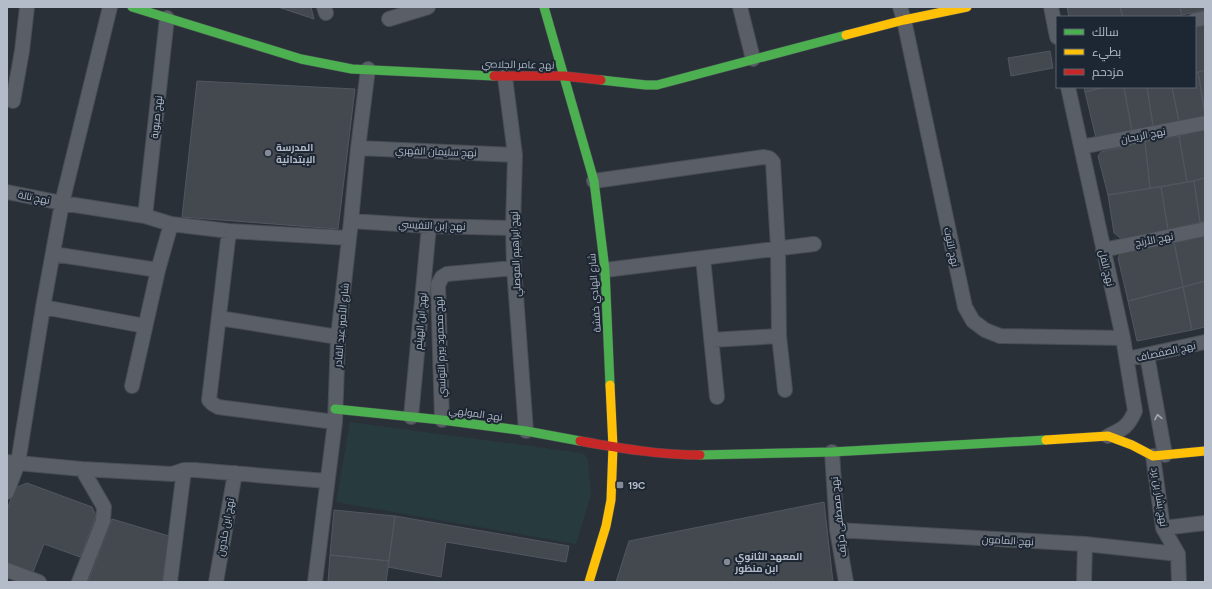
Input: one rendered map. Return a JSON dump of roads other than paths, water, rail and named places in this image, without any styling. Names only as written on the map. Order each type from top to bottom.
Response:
[{"type":"street","points":[[13,101],[22,51],[27,7]]},
{"type":"street","points":[[7,492],[62,203],[110,7]]},
{"type":"street","name":"نهج عامر الجلاصي","points":[[132,7],[301,59],[352,69],[505,77],[564,76],[632,85],[657,85],[753,59],[902,13],[967,7]]},
{"type":"street","points":[[389,19],[428,7]]},
{"type":"street","name":"شارع الهادي خفشة","points":[[544,7],[594,181],[605,270],[612,447],[611,500],[606,526],[589,582]]},
{"type":"street","points":[[740,7],[753,59]]},
{"type":"street","points":[[1051,7],[1056,32]]},
{"type":"street","name":"نهج التوت","points":[[902,13],[965,307],[973,321],[985,330],[1000,336],[1123,338]]},
{"type":"street","name":"نهج صبوية","points":[[145,216],[167,18]]},
{"type":"street","name":"شارع الأمير عبد القادر","points":[[315,582],[335,415],[338,337],[368,69]]},
{"type":"street","name":"نهج ابراهيم الموصلي","points":[[505,77],[514,155],[514,268],[526,431]]},
{"type":"street","name":"نهج الفل","points":[[1068,88],[1123,338],[1134,412],[1130,422],[1122,430],[1108,436]]},
{"type":"street","name":"نهج الريحان","points":[[1081,147],[1205,123]]},
{"type":"street","name":"نهج سليمان الفهري","points":[[358,148],[514,155]]},
{"type":"street","points":[[594,181],[764,157],[769,158],[773,162],[778,248],[779,336],[785,390]]},
{"type":"street","name":"نهج تالة","points":[[7,192],[62,203],[145,216],[171,224],[229,231],[349,238]]},
{"type":"street","name":"نهج إبن النفيسي","points":[[351,221],[429,226],[513,228]]},
{"type":"street","points":[[132,386],[158,270],[171,224]]},
{"type":"street","name":"نهج ابن الهيثم","points":[[411,417],[429,226]]},
{"type":"street","name":"نهج الأرنج","points":[[1103,250],[1205,229]]},
{"type":"street","points":[[229,231],[209,400],[218,407],[335,415]]},
{"type":"street","points":[[605,270],[814,244]]},
{"type":"street","points":[[53,254],[158,270]]},
{"type":"street","points":[[703,258],[717,397]]},
{"type":"street","name":"نهج محمود بيرم التونسي","points":[[442,420],[438,285],[442,277],[447,274],[514,268]]},
{"type":"street","points":[[43,307],[145,326]]},
{"type":"street","points":[[219,318],[338,337]]},
{"type":"street","points":[[712,340],[779,336]]},
{"type":"street","name":"نهج الصفصاف","points":[[1127,360],[1205,342]]},
{"type":"street","name":"نهج بشار بن برد","points":[[1147,355],[1159,456],[1163,528],[1178,554],[1179,582]]},
{"type":"street","name":"نهج المولهي","points":[[335,415],[411,417],[442,420],[526,431],[612,447],[683,455],[832,452],[1108,436]]},
{"type":"street","points":[[1108,436],[1159,456],[1205,451]]},
{"type":"street","name":"نهج مصطفى خريّف","points":[[832,452],[837,530],[846,582]]},
{"type":"street","points":[[13,462],[82,469],[172,474],[184,470],[195,470],[327,481]]},
{"type":"street","points":[[79,582],[104,521],[104,508],[82,469]]},
{"type":"street","points":[[170,582],[184,470]]},
{"type":"street","name":"نهج ابن خلدون","points":[[216,582],[235,473]]},
{"type":"street","points":[[1163,528],[1205,523]]},
{"type":"street","name":"نهج المامون","points":[[837,530],[1085,544],[1178,554]]},
{"type":"street","points":[[1084,582],[1085,544]]},
{"type":"street","points":[[7,570],[39,582]]},
{"type":"place","name":"المدرسة الإبتدائية","points":[[268,153]]},
{"type":"place","name":"19C","points":[[620,485]]},
{"type":"place","name":"المعهد الثانوي ابن منظور","points":[[727,562]]}]
